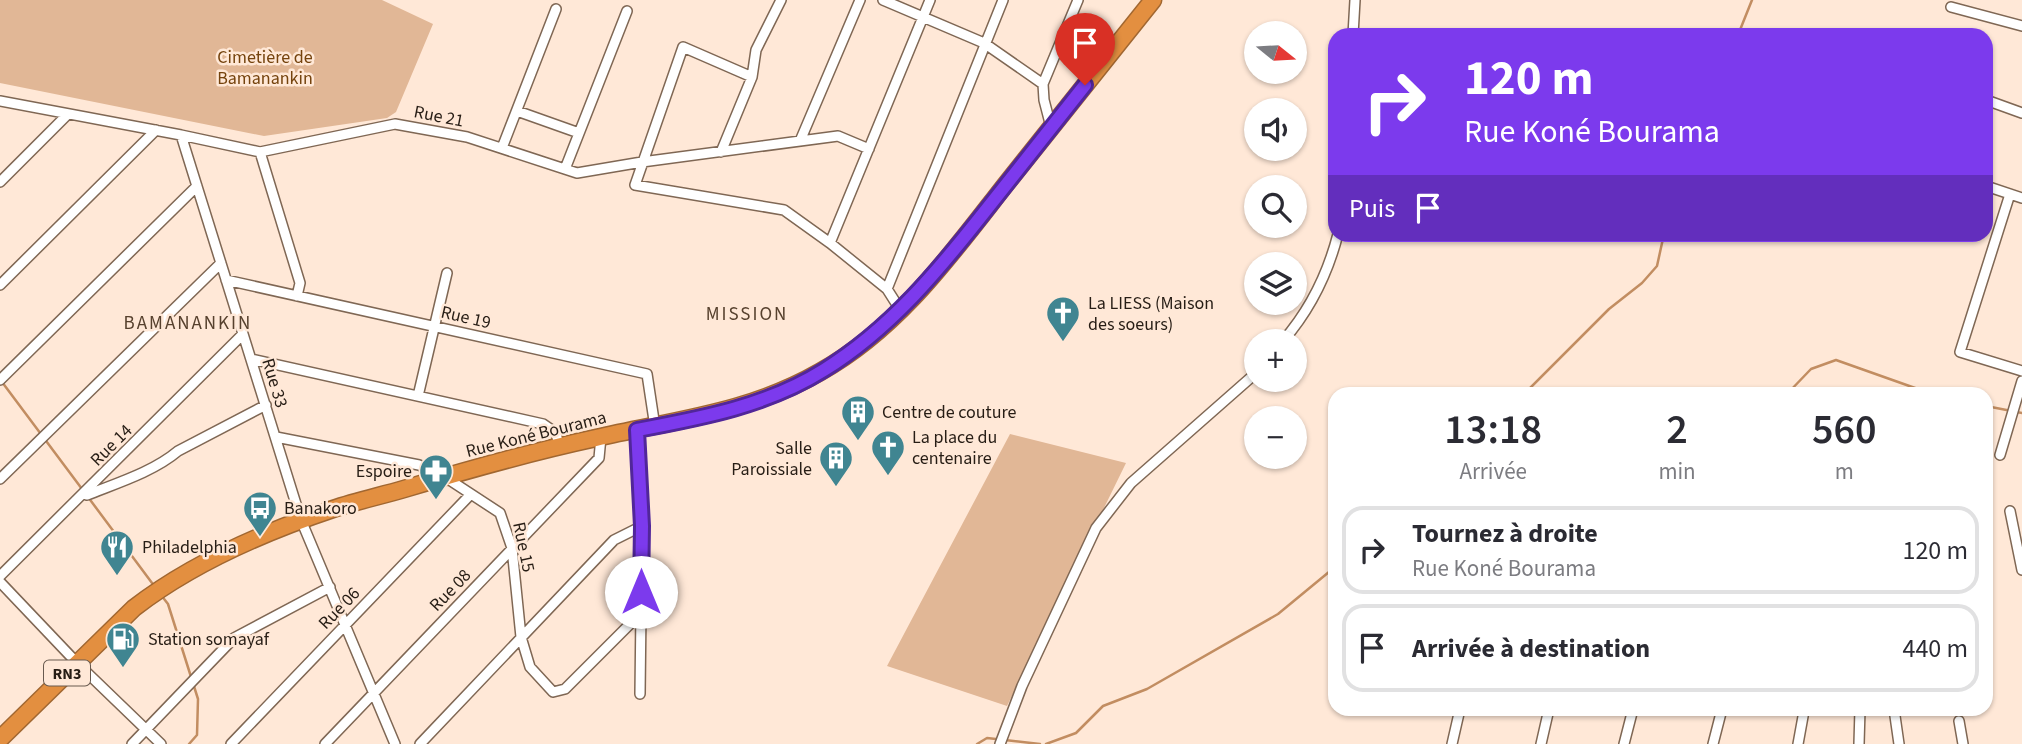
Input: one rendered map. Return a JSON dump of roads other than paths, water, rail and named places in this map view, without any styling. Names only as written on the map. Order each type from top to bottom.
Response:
[{"type":"highway","name":"Rue Koné Bourama","points":[[0,739],[134,608],[158,590],[230,551],[335,508],[445,477],[559,446],[738,408],[792,387],[823,371],[860,345],[901,310],[941,267],[1153,0]]},
{"type":"street","points":[[722,152],[752,77],[756,50],[781,0]]},
{"type":"street","points":[[800,141],[860,0]]},
{"type":"street","points":[[883,0],[984,43],[1043,84]]},
{"type":"street","points":[[830,243],[930,0]]},
{"type":"street","points":[[887,289],[1003,0]]},
{"type":"street","points":[[1052,127],[1044,100],[1043,84],[1078,0]]},
{"type":"street","points":[[1353,28],[1355,0]]},
{"type":"street","points":[[1951,7],[2022,26]]},
{"type":"street","points":[[502,148],[556,9]]},
{"type":"street","points":[[565,169],[628,10]]},
{"type":"street","points":[[752,77],[683,47],[635,185],[784,210],[887,289],[901,310]]},
{"type":"street","name":"Rue 21","points":[[0,101],[260,152],[395,124],[467,137],[577,173],[838,136],[869,149]]},
{"type":"street","points":[[1993,103],[2022,113]]},
{"type":"street","points":[[517,111],[579,133]]},
{"type":"street","points":[[0,182],[68,114]]},
{"type":"street","points":[[0,285],[156,130]]},
{"type":"street","name":"Rue 33","points":[[181,135],[301,520],[395,744]]},
{"type":"street","points":[[260,152],[300,283],[297,296]]},
{"type":"street","points":[[2,378],[197,186]]},
{"type":"street","points":[[1993,188],[2022,198]]},
{"type":"street","points":[[2010,194],[1960,352],[2022,371]]},
{"type":"street","points":[[1293,329],[1302,319],[1333,254],[1336,242]]},
{"type":"street","points":[[0,479],[221,263]]},
{"type":"street","points":[[418,396],[447,272]]},
{"type":"street","name":"Rue 19","points":[[226,280],[647,374],[654,427]]},
{"type":"street","name":"Rue 14","points":[[0,576],[243,334]]},
{"type":"street","points":[[251,359],[543,424],[556,433],[559,446]]},
{"type":"street","points":[[2000,455],[2022,381]]},
{"type":"street","points":[[1000,744],[1022,686],[1096,528],[1131,483],[1244,384]]},
{"type":"street","points":[[83,495],[140,474],[266,405]]},
{"type":"street","points":[[637,430],[642,526],[640,694]]},
{"type":"street","name":"Rue 15","points":[[276,437],[419,465],[445,477],[500,513],[512,548],[521,637],[530,667],[552,692],[565,689],[641,613]]},
{"type":"street","name":"Rue 08","points":[[325,744],[599,458],[601,437]]},
{"type":"street","name":"Rue 06","points":[[231,744],[471,494]]},
{"type":"street","points":[[2010,511],[2022,570]]},
{"type":"street","points":[[419,744],[614,540],[642,526]]},
{"type":"street","points":[[0,582],[77,663],[161,744]]},
{"type":"street","points":[[132,744],[234,638],[330,587]]},
{"type":"street","points":[[1452,744],[1458,716]]},
{"type":"street","points":[[1541,744],[1547,716]]},
{"type":"street","points":[[1625,744],[1631,716]]},
{"type":"street","points":[[1713,744],[1719,716]]},
{"type":"street","points":[[1798,744],[1803,716]]},
{"type":"street","points":[[1859,744],[1860,716]]},
{"type":"street","points":[[1895,716],[1899,744]]},
{"type":"street","points":[[1959,721],[1963,744]]},
{"type":"waterway","points":[[1741,28],[1752,0]]},
{"type":"waterway","points":[[1531,387],[1609,309],[1642,283],[1657,266],[1662,242]]},
{"type":"waterway","points":[[1794,387],[1811,369],[1836,360],[1912,387]]},
{"type":"waterway","points":[[2,382],[82,489]]},
{"type":"waterway","points":[[1993,407],[2022,413]]},
{"type":"waterway","points":[[88,497],[155,587]]},
{"type":"waterway","points":[[1046,744],[1076,733],[1103,706],[1147,689],[1278,614],[1328,573]]},
{"type":"waterway","points":[[161,595],[168,604],[198,699],[197,735],[189,744]]},
{"type":"waterway","points":[[977,744],[987,738],[1040,744]]},
{"type":"place","name":"La LIESS (Maison des soeurs)","points":[[1063,343]]},
{"type":"place","name":"Centre de couture","points":[[858,442]]},
{"type":"place","name":"La place du centenaire","points":[[888,477]]},
{"type":"place","name":"Salle Paroissiale","points":[[836,488]]},
{"type":"place","name":"Espoire","points":[[436,501]]},
{"type":"place","name":"Banakoro","points":[[260,538]]},
{"type":"place","name":"Philadelphia","points":[[117,577]]},
{"type":"place","name":"Station somayaf","points":[[123,669]]},
{"type":"district","name":"MISSION","points":[[747,313]]},
{"type":"district","name":"BAMANANKIN","points":[[188,322]]},
{"type":"park label","name":"Cimetière de Bamanankin","points":[[265,67]]}]
